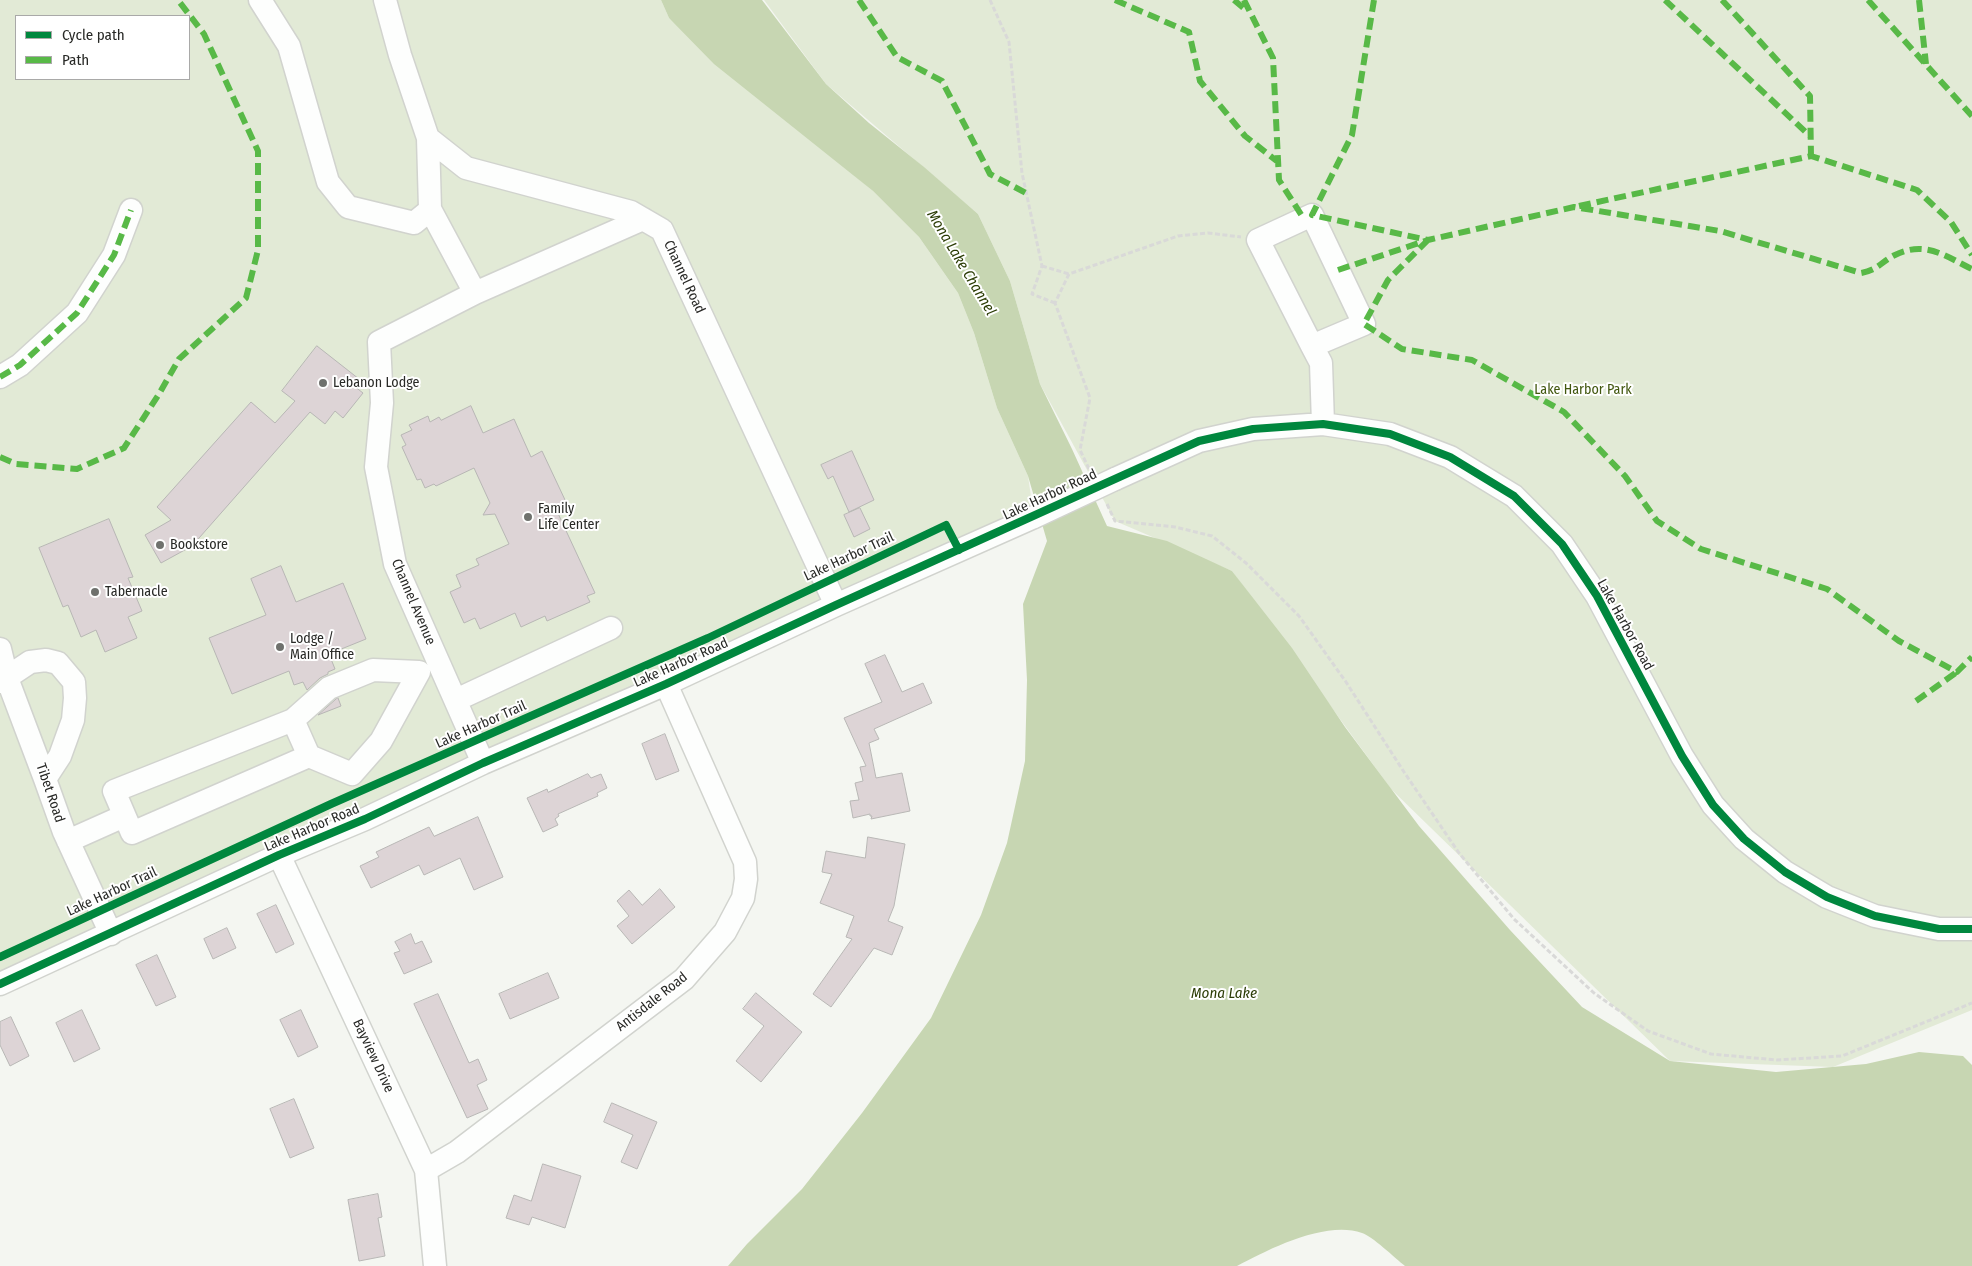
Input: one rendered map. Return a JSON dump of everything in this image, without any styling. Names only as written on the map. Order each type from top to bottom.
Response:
[{"type":"street","points":[[260,0],[289,46],[328,182],[348,207],[414,223],[430,210]]},
{"type":"street","points":[[385,0],[400,55],[428,138],[430,210],[475,293],[643,219]]},
{"type":"street","name":"Channel Road","points":[[428,138],[466,168],[631,212],[662,230],[836,605]]},
{"type":"street","points":[[0,377],[20,365],[77,313],[114,255],[131,210]]},
{"type":"street","points":[[1312,346],[1364,324],[1312,215],[1258,240],[1312,346],[1321,363],[1323,424]]},
{"type":"street","name":"Channel Avenue","points":[[475,293],[379,342],[382,402],[376,467],[394,564],[483,762]]},
{"type":"street","name":"Lake Harbor Road","points":[[0,984],[279,855],[366,819],[483,762],[666,684],[836,605],[1034,517],[1104,478],[1199,442],[1253,429],[1323,424],[1390,434],[1450,457],[1514,496],[1562,544],[1597,596],[1682,756],[1713,805],[1744,839],[1785,872],[1827,897],[1875,916],[1939,929],[1972,929]]},
{"type":"street","points":[[456,700],[611,628]]},
{"type":"street","name":"Tibet Road","points":[[0,648],[3,680],[46,778],[68,842],[111,934]]},
{"type":"street","points":[[3,680],[30,662],[46,660],[58,663],[74,682],[73,720],[60,756],[46,778]]},
{"type":"street","points":[[309,756],[132,833],[114,791],[293,720],[328,688],[373,670],[419,672],[440,663]]},
{"type":"street","points":[[293,720],[309,756],[352,774],[381,741],[419,672]]},
{"type":"street","name":"Antisdale Road","points":[[426,1170],[457,1152],[684,979],[724,932],[743,898],[746,879],[745,862],[666,684]]},
{"type":"street","points":[[68,842],[124,816]]},
{"type":"street","name":"Bayview Drive","points":[[279,855],[426,1170],[436,1266]]},
{"type":"path","points":[[990,0],[1009,42],[1022,172],[1042,266],[1032,294],[1055,303]]},
{"type":"path","points":[[1042,266],[1068,274],[1178,236],[1208,233],[1258,240]]},
{"type":"path","points":[[1068,274],[1055,303],[1090,398],[1080,450],[1104,478]]},
{"type":"path","points":[[1106,503],[1115,521],[1175,527],[1212,536],[1246,563],[1299,616],[1346,682],[1459,853],[1514,919],[1594,993],[1648,1031],[1711,1054],[1777,1060],[1842,1056],[1972,1003]]},
{"type":"green space","points":[[0,0],[661,0],[669,18],[873,191],[919,237],[958,293],[974,333],[997,408],[1028,476],[1034,517],[0,984]]},
{"type":"green space","name":"Lake Harbor Park","points":[[764,0],[1972,0],[1972,1010],[1833,1067],[1670,1061],[1391,789],[1232,571],[1115,521],[1040,384],[1010,281],[978,214],[826,84]]},
{"type":"water","name":"Mona Lake","points":[[661,0],[762,0],[826,84],[869,123],[978,214],[1010,281],[1040,384],[1107,526],[1167,541],[1232,571],[1292,648],[1345,727],[1419,826],[1510,930],[1582,1007],[1670,1061],[1776,1072],[1866,1064],[1919,1052],[1963,1056],[1972,1065],[1972,1266],[1405,1266],[1362,1233],[1348,1230],[1332,1230],[1298,1238],[1237,1266],[728,1266],[747,1244],[802,1189],[862,1113],[931,1018],[981,915],[1007,843],[1025,761],[1027,680],[1023,604],[1047,541],[1028,476],[997,408],[974,333],[958,293],[919,237],[873,191],[714,64],[669,18]]},
{"type":"building","points":[[317,346],[359,379],[354,386],[363,393],[343,418],[335,411],[325,424],[310,412],[192,546],[161,563],[145,535],[171,520],[157,507],[251,402],[275,423],[295,401],[282,391]]},
{"type":"building","name":"Family Life Center","points":[[471,406],[483,433],[514,419],[531,457],[542,451],[566,502],[555,507],[595,593],[587,596],[590,602],[547,621],[545,616],[521,627],[515,613],[480,629],[475,618],[464,623],[450,592],[461,587],[456,575],[479,565],[476,559],[509,544],[495,514],[483,515],[490,503],[474,468],[436,486],[434,484],[425,488],[421,479],[417,480],[402,447],[406,445],[401,435],[412,430],[409,425],[428,416],[430,422],[439,417],[441,420]]},
{"type":"building","points":[[852,451],[874,500],[849,512],[833,476],[828,479],[821,465]]},
{"type":"building","points":[[860,508],[870,529],[854,537],[844,515]]},
{"type":"building","name":"Tabernacle","points":[[109,519],[133,577],[128,578],[142,611],[128,617],[137,638],[105,652],[96,630],[81,637],[68,605],[63,607],[39,548]]},
{"type":"building","name":"Lodge / Main Office","points":[[281,566],[296,602],[343,583],[366,639],[329,654],[335,669],[320,678],[307,690],[303,682],[294,685],[289,671],[232,694],[209,638],[266,615],[251,579]]},
{"type":"building","points":[[885,655],[902,692],[923,683],[932,703],[874,729],[879,739],[869,743],[876,778],[902,773],[910,811],[871,819],[872,816],[870,814],[853,818],[850,801],[859,800],[855,783],[863,781],[860,767],[866,766],[844,718],[882,702],[865,664]]},
{"type":"building","points":[[338,698],[341,706],[318,715],[336,699]]},
{"type":"building","points":[[665,734],[679,771],[656,780],[642,744]]},
{"type":"building","points":[[588,774],[591,778],[601,774],[607,788],[597,793],[598,796],[558,814],[559,816],[555,819],[558,825],[543,832],[527,798],[547,789],[548,792]]},
{"type":"building","points":[[478,817],[503,877],[474,890],[460,858],[424,875],[419,865],[371,888],[360,866],[379,857],[376,852],[429,827],[434,836]]},
{"type":"building","points":[[868,837],[905,844],[894,906],[888,921],[903,927],[892,955],[874,948],[831,1007],[813,994],[852,939],[846,937],[854,916],[820,903],[832,874],[822,872],[826,851],[865,858]]},
{"type":"building","points":[[660,889],[675,907],[632,944],[617,926],[629,916],[617,901],[629,890],[642,905]]},
{"type":"building","points":[[276,905],[294,944],[276,953],[257,914]]},
{"type":"building","points":[[227,928],[236,948],[213,959],[204,939]]},
{"type":"building","points":[[411,934],[415,944],[422,941],[432,962],[404,974],[394,953],[400,951],[395,942]]},
{"type":"building","points":[[157,955],[176,997],[156,1006],[136,965]]},
{"type":"building","points":[[548,973],[559,998],[510,1019],[499,994]]},
{"type":"building","points":[[756,993],[802,1032],[761,1082],[736,1061],[764,1026],[743,1009]]},
{"type":"building","points":[[438,994],[469,1063],[478,1059],[487,1080],[477,1085],[488,1109],[467,1118],[414,1004]]},
{"type":"building","points":[[82,1010],[100,1049],[74,1062],[56,1023]]},
{"type":"building","points":[[301,1010],[318,1047],[298,1057],[280,1020]]},
{"type":"building","points":[[11,1017],[29,1056],[10,1066],[0,1045],[0,1022]]},
{"type":"building","points":[[294,1099],[314,1148],[290,1158],[270,1109]]},
{"type":"building","points":[[612,1103],[657,1122],[637,1169],[621,1162],[633,1135],[604,1122]]},
{"type":"building","points":[[543,1164],[581,1176],[565,1228],[532,1217],[529,1225],[506,1218],[514,1195],[531,1201]]},
{"type":"building","points":[[378,1194],[382,1217],[378,1218],[385,1256],[359,1261],[348,1200]]},
{"type":"marked path","points":[[178,0],[189,15]]},
{"type":"marked path","points":[[859,0],[897,57],[942,81],[990,174],[1026,193]]},
{"type":"marked path","points":[[1115,0],[1189,32],[1200,81],[1245,136],[1278,162]]},
{"type":"marked path","points":[[1234,0],[1247,11]]},
{"type":"marked path","points":[[1244,0],[1273,58],[1279,180],[1304,219]]},
{"type":"marked path","points":[[1374,0],[1352,135],[1312,215],[1428,240]]},
{"type":"marked path","points":[[1665,0],[1811,137]]},
{"type":"marked path","points":[[1722,0],[1810,96],[1811,156]]},
{"type":"marked path","points":[[1868,0],[1972,116]]},
{"type":"marked path","points":[[1919,0],[1926,64]]},
{"type":"marked path","points":[[0,457],[16,464],[77,469],[124,448],[179,359],[246,298],[258,250],[258,151],[204,34],[190,16]]},
{"type":"marked path","points":[[1579,206],[1811,156],[1917,190],[1951,222],[1972,255]]},
{"type":"marked path","points":[[1338,270],[1428,240],[1574,207],[1720,231],[1861,273],[1876,268],[1895,255],[1916,249],[1925,249],[1944,255],[1972,269]]},
{"type":"marked path","points":[[0,377],[20,365],[77,313],[114,255],[131,210]]},
{"type":"marked path","points":[[1428,240],[1388,280],[1364,324],[1402,349],[1472,360],[1564,412],[1625,476],[1657,521],[1701,549],[1827,589],[1899,641],[1957,672],[1972,657]]},
{"type":"marked path","points":[[1916,701],[1957,672]]},
{"type":"cycle path","points":[[0,984],[279,855],[365,819],[483,763],[666,684],[1199,441],[1253,429],[1323,424],[1390,434],[1450,457],[1514,496],[1562,544],[1597,596],[1682,756],[1713,805],[1744,839],[1785,872],[1827,897],[1875,916],[1939,929],[1972,929]]},
{"type":"cycle path","name":"Lake Harbor Trail","points":[[0,957],[331,804],[708,638],[946,525],[959,550]]},
{"type":"place","name":"Lebanon Lodge","points":[[323,383]]},
{"type":"place","name":"Family Life Center","points":[[528,517]]},
{"type":"place","name":"Bookstore","points":[[160,545]]},
{"type":"place","name":"Tabernacle","points":[[95,592]]},
{"type":"place","name":"Lodge / Main Office","points":[[280,647]]},
{"type":"water label","name":"Mona Lake Channel","points":[[961,263]]}]
